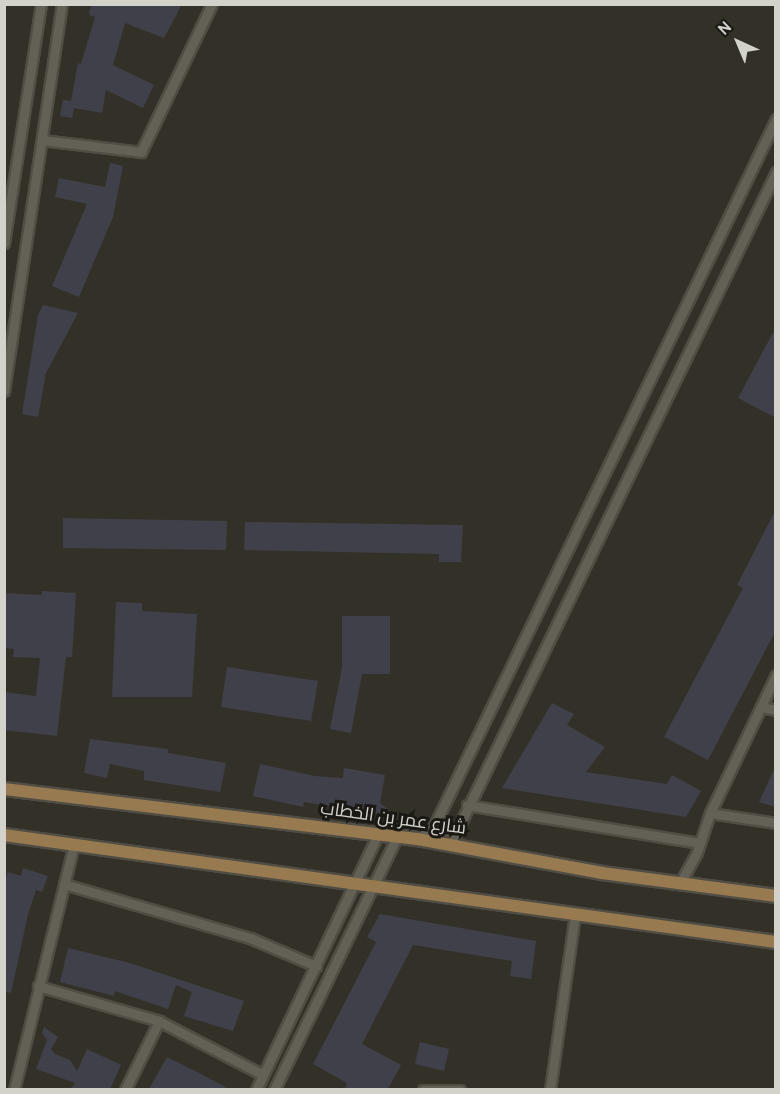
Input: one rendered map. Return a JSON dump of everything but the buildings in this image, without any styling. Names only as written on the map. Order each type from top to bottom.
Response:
[{"type":"main road","name":"شارع عمر بن الخطاب","points":[[4,789],[417,839],[680,883],[776,896]]},
{"type":"main road","points":[[4,834],[776,942]]},
{"type":"street","points":[[4,391],[62,4]]},
{"type":"street","points":[[42,140],[141,152],[212,4]]},
{"type":"street","points":[[4,243],[41,5]]},
{"type":"street","points":[[417,839],[433,828],[776,119]]},
{"type":"street","points":[[450,845],[467,805],[776,172]]},
{"type":"street","points":[[680,883],[697,852],[698,843],[710,813],[776,675]]},
{"type":"street","points":[[761,707],[776,710]]},
{"type":"street","points":[[467,805],[698,843]]},
{"type":"street","points":[[710,813],[776,823]]},
{"type":"street","points":[[433,828],[456,832]]},
{"type":"street","points":[[256,1089],[357,884],[378,834]]},
{"type":"street","points":[[274,1089],[397,837]]},
{"type":"street","points":[[14,1089],[74,843]]},
{"type":"street","points":[[64,884],[250,938],[316,966]]},
{"type":"street","points":[[550,1089],[575,915]]},
{"type":"street","points":[[38,986],[159,1021],[263,1075]]},
{"type":"street","points":[[125,1089],[159,1021]]},
{"type":"street","points":[[423,1089],[460,1089]]}]
